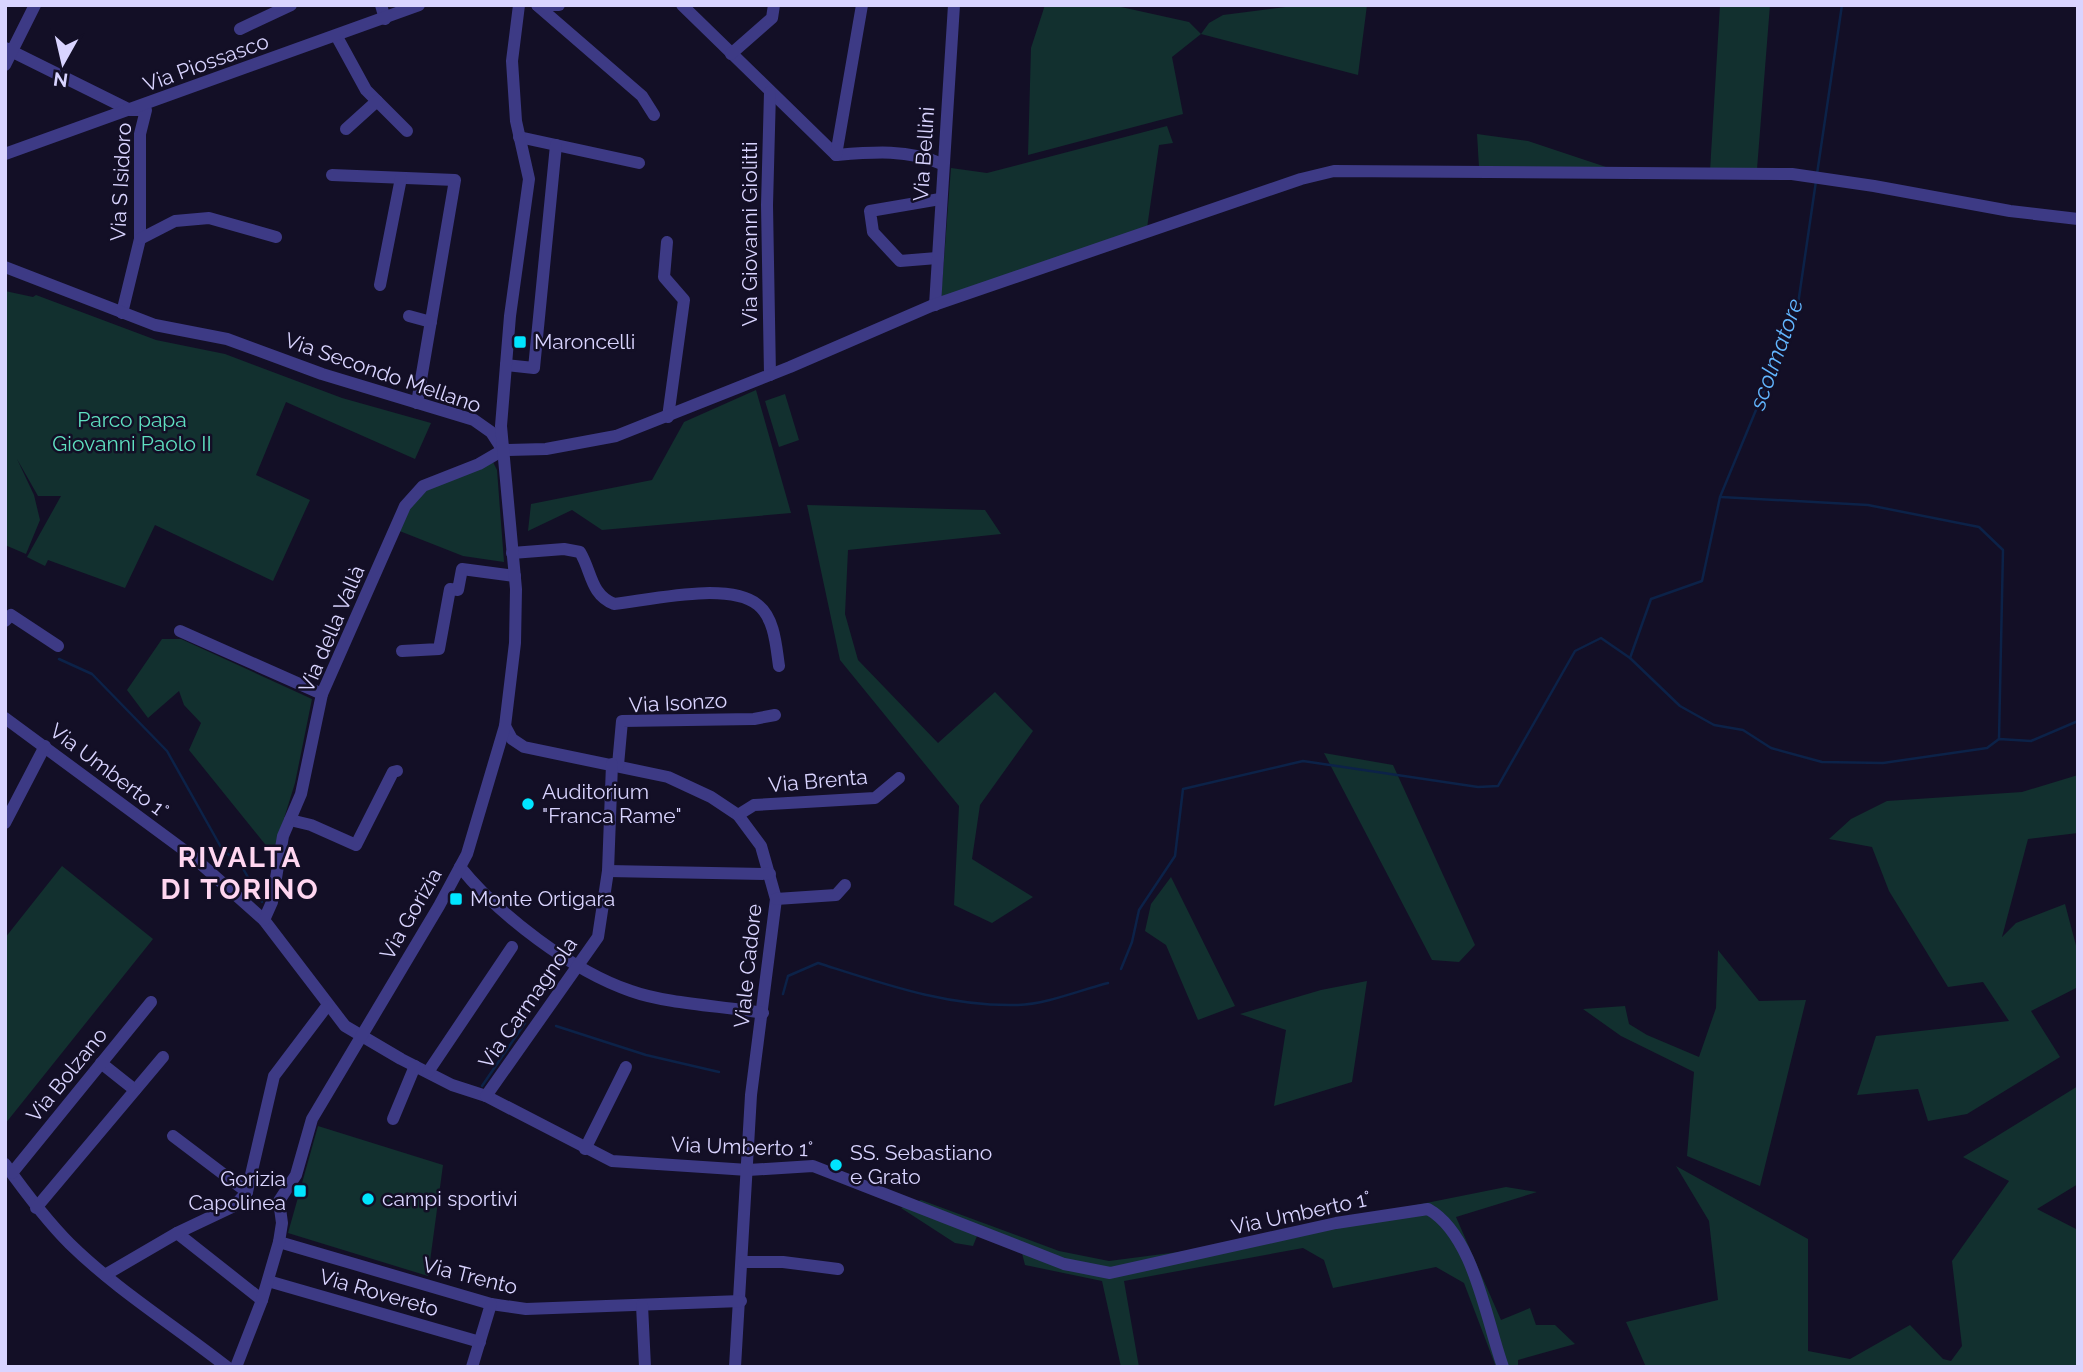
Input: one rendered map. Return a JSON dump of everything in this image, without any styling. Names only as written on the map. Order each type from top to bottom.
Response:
[{"type":"street","points":[[5,65],[9,50],[35,5]]},
{"type":"street","points":[[240,29],[291,5]]},
{"type":"street","points":[[381,5],[385,19]]},
{"type":"street","name":"Via Piossasco","points":[[5,154],[337,37],[419,5]]},
{"type":"street","name":"Via Gorizia","points":[[236,1367],[262,1300],[279,1242],[282,1194],[296,1175],[312,1119],[467,854],[505,726],[516,643],[514,576],[503,450],[506,365],[529,179],[519,137],[512,61],[519,5]]},
{"type":"street","points":[[538,6],[559,5]]},
{"type":"street","points":[[682,5],[836,155],[886,152],[924,156],[942,164]]},
{"type":"street","points":[[732,54],[772,18],[774,5]]},
{"type":"street","points":[[836,155],[862,5]]},
{"type":"street","name":"Via Bellini","points":[[935,305],[954,5]]},
{"type":"street","points":[[538,6],[642,96],[654,115]]},
{"type":"street","points":[[337,37],[355,72],[377,101],[407,131]]},
{"type":"street","points":[[9,50],[131,110]]},
{"type":"street","name":"Via Giovanni Giolitti","points":[[770,92],[767,205],[771,375]]},
{"type":"street","points":[[346,129],[377,101]]},
{"type":"street","name":"Via S Isidoro","points":[[122,313],[140,239],[140,134],[146,110],[131,110]]},
{"type":"street","points":[[519,137],[639,163]]},
{"type":"street","points":[[506,365],[534,368],[556,145]]},
{"type":"street","points":[[503,450],[575,444],[616,436],[771,375],[935,305],[1288,183],[1334,171],[1815,177],[2010,212],[2078,219]]},
{"type":"street","points":[[332,175],[455,180],[417,403]]},
{"type":"street","points":[[380,285],[401,178]]},
{"type":"street","points":[[937,258],[900,261],[873,232],[870,211],[940,199]]},
{"type":"street","points":[[140,239],[175,221],[209,218],[276,237]]},
{"type":"street","points":[[667,242],[664,277],[684,300],[668,417]]},
{"type":"street","name":"Via Secondo Mellano","points":[[5,267],[155,325],[227,339],[474,420],[491,432],[503,450]]},
{"type":"street","points":[[409,316],[431,322]]},
{"type":"street","name":"Via della Vallà","points":[[264,920],[272,902],[283,835],[301,794],[323,694],[405,506],[423,486],[479,464],[503,450]]},
{"type":"street","points":[[512,553],[564,549],[580,552],[594,589],[602,599],[614,604],[706,594],[736,595],[759,606],[773,629],[779,666]]},
{"type":"street","points":[[402,651],[439,649],[450,589],[458,590],[462,569],[514,576]]},
{"type":"street","points":[[5,621],[11,615],[58,646]]},
{"type":"street","points":[[180,631],[323,694]]},
{"type":"street","name":"Via Isonzo","points":[[615,765],[622,721],[754,719],[775,715]]},
{"type":"street","name":"Via Umberto 1°","points":[[5,718],[192,856],[264,920],[327,1006],[345,1026],[452,1085],[486,1096],[612,1161],[748,1170],[813,1166],[1064,1264],[1110,1273],[1336,1223],[1428,1209],[1440,1216],[1469,1259],[1503,1367]]},
{"type":"street","name":"Viale Cadore","points":[[505,726],[512,739],[524,747],[667,777],[711,797],[738,815],[761,846],[776,899],[751,1095],[741,1301],[735,1367]]},
{"type":"street","points":[[5,822],[44,746]]},
{"type":"street","name":"Via Carmagnola","points":[[486,1096],[598,937],[608,871],[615,765]]},
{"type":"street","points":[[290,820],[311,825],[356,845],[393,772],[397,771]]},
{"type":"street","name":"Via Brenta","points":[[738,815],[754,806],[876,798],[899,778]]},
{"type":"street","points":[[460,867],[537,939],[632,992],[763,1013]]},
{"type":"street","points":[[608,871],[770,874]]},
{"type":"street","points":[[776,899],[836,895],[845,885]]},
{"type":"street","points":[[428,1072],[512,947]]},
{"type":"street","name":"Via Bolzano","points":[[8,1169],[102,1063],[151,1002]]},
{"type":"street","points":[[105,1275],[177,1233],[234,1206],[247,1192],[274,1076],[327,1006]]},
{"type":"street","points":[[36,1208],[163,1057]]},
{"type":"street","points":[[102,1063],[135,1090]]},
{"type":"street","points":[[393,1119],[415,1066]]},
{"type":"street","points":[[585,1149],[626,1067]]},
{"type":"street","points":[[173,1136],[247,1192]]},
{"type":"street","points":[[8,1169],[36,1208],[105,1275],[227,1367]]},
{"type":"street","points":[[177,1233],[262,1300]]},
{"type":"street","name":"Via Trento","points":[[279,1242],[491,1304],[526,1309],[741,1301]]},
{"type":"street","points":[[743,1262],[783,1262],[838,1269]]},
{"type":"street","name":"Via Rovereto","points":[[268,1281],[480,1342]]},
{"type":"street","points":[[472,1367],[491,1304]]},
{"type":"street","points":[[642,1305],[645,1367]]},
{"type":"green space","points":[[1045,5],[1112,5],[1189,22],[1201,34],[1172,57],[1183,114],[1028,155],[1031,48]]},
{"type":"green space","points":[[1301,5],[1367,5],[1358,75],[1201,34],[1209,23],[1223,15]]},
{"type":"green space","points":[[1720,5],[1770,5],[1757,169],[1710,171]]},
{"type":"green space","points":[[1167,126],[1173,143],[1159,145],[1147,228],[941,298],[951,168],[987,173]]},
{"type":"green space","points":[[1477,134],[1528,141],[1618,171],[1479,167]]},
{"type":"green space","name":"Parco papa Giovanni Paolo II","points":[[5,291],[33,297],[36,295],[156,340],[225,354],[342,398],[431,423],[415,459],[286,402],[256,475],[310,500],[273,581],[155,525],[125,588],[48,560],[45,566],[27,557],[61,496],[38,496],[17,459],[34,495],[40,520],[26,554],[5,545]]},
{"type":"green space","points":[[756,390],[791,513],[602,530],[572,510],[528,531],[531,504],[652,480],[684,422]]},
{"type":"green space","points":[[785,394],[799,440],[779,447],[765,401]]},
{"type":"green space","points":[[493,462],[497,470],[504,562],[463,556],[397,530],[416,501],[436,484]]},
{"type":"green space","points":[[807,505],[985,510],[1001,534],[848,550],[845,614],[858,660],[938,743],[995,692],[1033,731],[980,805],[972,859],[1033,897],[992,923],[954,905],[959,806],[840,660]]},
{"type":"green space","points":[[162,639],[181,639],[312,699],[295,783],[273,854],[189,750],[201,723],[184,705],[179,691],[148,718],[127,690]]},
{"type":"green space","points":[[1324,753],[1393,765],[1475,945],[1459,962],[1432,960]]},
{"type":"green space","points":[[2078,775],[2078,833],[2028,839],[2002,937],[2016,923],[2065,904],[2078,953],[2078,987],[2031,1011],[2060,1057],[1967,1114],[1928,1121],[1918,1089],[1857,1095],[1876,1036],[2009,1021],[1983,982],[1948,987],[1889,891],[1872,847],[1829,839],[1851,819],[1887,801],[2022,792]]},
{"type":"green space","points":[[62,866],[153,939],[5,1124],[5,938]]},
{"type":"green space","points":[[1171,877],[1235,1006],[1198,1020],[1166,945],[1145,931],[1151,904]]},
{"type":"green space","points":[[1718,950],[1759,1001],[1806,1000],[1760,1186],[1687,1156],[1694,1072],[1621,1036],[1583,1009],[1625,1006],[1629,1024],[1647,1035],[1699,1057],[1716,1008]]},
{"type":"green space","points":[[1367,981],[1352,1082],[1274,1106],[1286,1030],[1240,1014],[1321,990]]},
{"type":"green space","points":[[2078,1086],[2078,1184],[2037,1209],[2078,1230],[2078,1367],[1646,1367],[1626,1322],[1718,1300],[1709,1221],[1676,1166],[1808,1239],[1808,1351],[1850,1359],[1910,1325],[1943,1359],[1951,1361],[1962,1346],[1952,1261],[2009,1181],[1963,1157]]},
{"type":"green space","name":"campi sportivi","points":[[318,1126],[443,1165],[428,1276],[288,1233]]},
{"type":"green space","points":[[1506,1187],[1537,1192],[1456,1217],[1501,1320],[1530,1308],[1536,1325],[1555,1325],[1575,1344],[1518,1360],[1518,1367],[1496,1367],[1464,1283],[1436,1267],[1333,1288],[1324,1260],[1303,1248],[1124,1281],[1139,1367],[1121,1367],[1102,1281],[1025,1265],[1021,1249],[977,1236],[973,1246],[955,1243],[901,1208],[921,1200],[1059,1251],[1109,1261],[1186,1251]]},
{"type":"waterway","name":"scolmatore","points":[[1817,174],[1842,5]]},
{"type":"waterway","name":"scolmatore","points":[[1630,658],[1651,599],[1702,581],[1720,497],[1797,311],[1816,181]]},
{"type":"waterway","points":[[1721,497],[1868,505],[1979,527],[2003,550],[1999,739]]},
{"type":"waterway","points":[[1121,969],[1132,942],[1139,910],[1175,856],[1183,789],[1303,761],[1478,787],[1498,786],[1575,651],[1601,638],[1630,658],[1680,706],[1714,725],[1743,730],[1771,748],[1822,762],[1883,763],[1987,748],[1999,739],[2031,741],[2078,721]]},
{"type":"waterway","points":[[59,659],[92,674],[167,751],[222,849],[241,865],[262,902]]},
{"type":"waterway","points":[[783,994],[788,976],[818,963],[916,993],[992,1005],[1040,1002],[1108,983]]},
{"type":"waterway","points":[[482,1086],[525,1023]]},
{"type":"waterway","points":[[556,1026],[646,1055],[719,1072]]},
{"type":"place","name":"Maroncelli","points":[[520,342]]},
{"type":"place","name":"Auditorium \"Franca Rame\"","points":[[528,804]]},
{"type":"place","name":"Monte Ortigara","points":[[456,899]]},
{"type":"place","name":"SS. Sebastiano e Grato","points":[[836,1165]]},
{"type":"place","name":"Gorizia Capolinea","points":[[300,1191]]},
{"type":"place","name":"campi sportivi","points":[[368,1199]]},
{"type":"district","name":"RIVALTA DI TORINO","points":[[240,873]]}]
